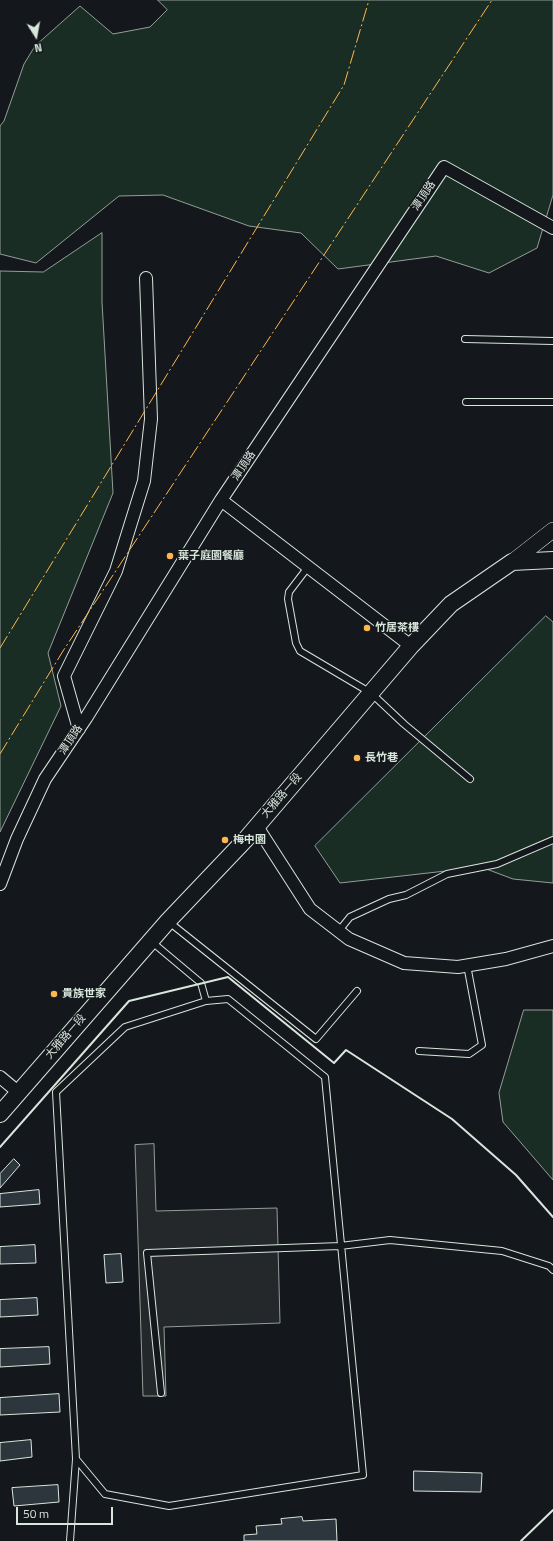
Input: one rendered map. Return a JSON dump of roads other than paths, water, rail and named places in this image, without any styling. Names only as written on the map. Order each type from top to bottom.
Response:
[{"type":"main road","points":[[512,562],[553,560]]},
{"type":"main road","name":"大雅路一段","points":[[0,1114],[150,941],[246,839],[256,825],[411,646],[451,604],[512,562]]},
{"type":"street","name":"潭頂路","points":[[0,884],[17,839],[45,779],[79,730],[221,500],[444,167],[553,228]]},
{"type":"street","points":[[79,730],[64,676],[116,571],[144,482],[151,419],[146,278]]},
{"type":"street","points":[[221,500],[411,646]]},
{"type":"street","points":[[512,562],[553,530]]},
{"type":"street","points":[[256,825],[310,909],[349,939],[404,964],[458,967],[506,959],[553,946]]},
{"type":"street","points":[[0,1077],[18,1092]]},
{"type":"lane","points":[[464,339],[553,341]]},
{"type":"lane","points":[[466,402],[553,402]]},
{"type":"lane","points":[[308,567],[290,592],[288,599],[296,643],[300,651],[371,692],[404,724],[470,779]]},
{"type":"lane","points":[[338,932],[350,917],[389,899],[406,895],[447,874],[497,864],[553,840]]},
{"type":"lane","points":[[168,921],[316,1039],[357,991]]},
{"type":"lane","points":[[150,941],[201,983],[206,1001]]},
{"type":"lane","points":[[419,1051],[469,1054],[482,1045],[467,965]]},
{"type":"lane","points":[[70,1541],[76,1459],[56,1092],[125,1027],[206,1001],[228,999],[325,1077],[363,1475],[169,1506],[105,1494],[76,1459]]},
{"type":"lane","points":[[161,1393],[147,1254],[340,1246],[390,1240],[502,1251],[549,1266],[553,1270]]},
{"type":"place","name":"葉子庭園餐廳","points":[[170,556]]},
{"type":"place","name":"竹居茶樓","points":[[367,628]]},
{"type":"place","name":"長竹巷","points":[[357,758]]},
{"type":"place","name":"梅中園","points":[[225,840]]},
{"type":"place","name":"貴族世家","points":[[54,994]]}]
